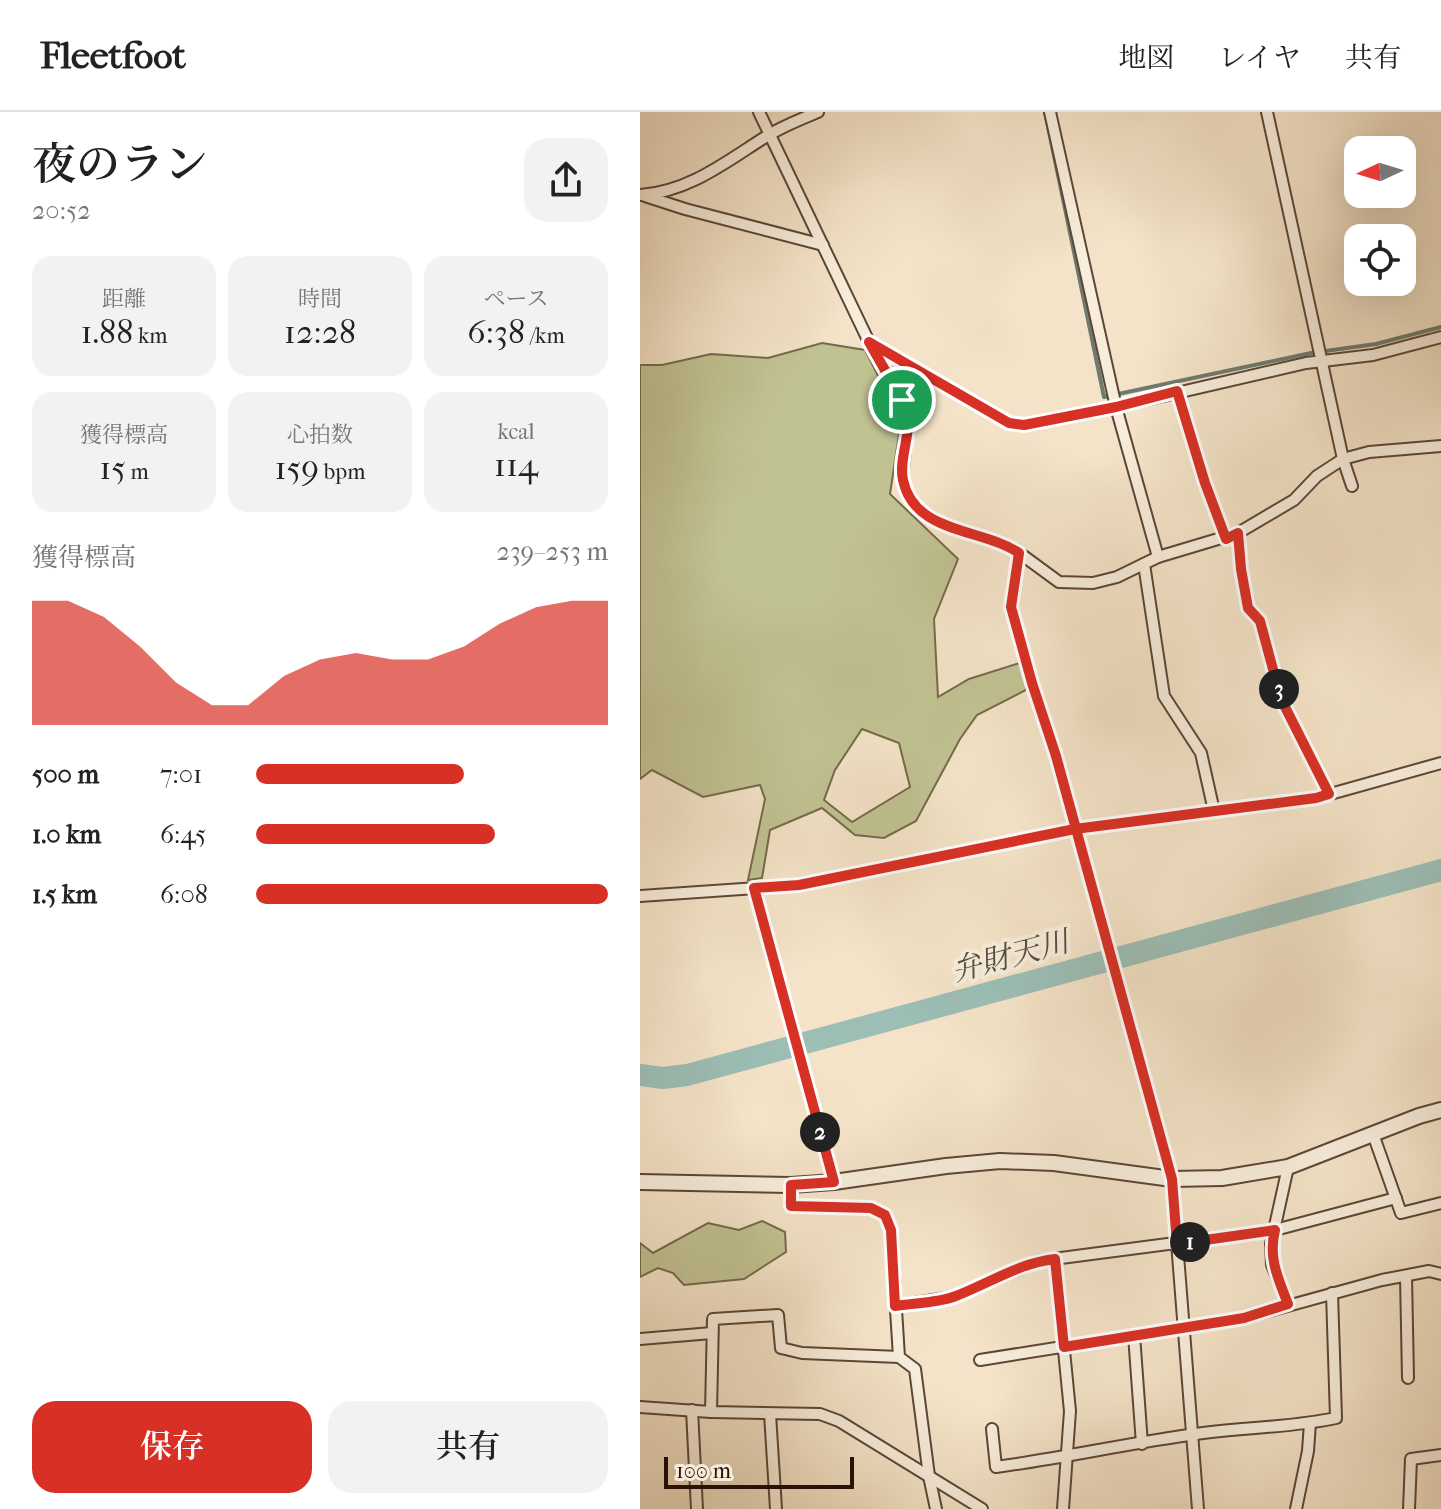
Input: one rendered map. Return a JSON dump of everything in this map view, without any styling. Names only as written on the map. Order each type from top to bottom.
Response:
[{"type":"street","points":[[759,112],[869,342],[902,400],[908,423],[902,478],[908,495],[920,511],[940,523],[1019,553],[1059,582],[1093,583],[1117,577],[1158,557],[1226,539],[1294,500],[1317,476],[1343,459],[1369,452],[1441,446]]},
{"type":"street","points":[[642,195],[666,191],[693,181],[770,134],[818,112]]},
{"type":"street","points":[[1050,112],[1116,407],[1158,557]]},
{"type":"street","points":[[1267,112],[1343,459],[1352,486]]},
{"type":"street","points":[[642,195],[823,245]]},
{"type":"street","points":[[869,342],[1009,423],[1024,425],[1321,361],[1373,355],[1441,337]]},
{"type":"street","points":[[1177,391],[1226,539]]},
{"type":"street","points":[[1238,533],[1248,608],[1260,621],[1281,699],[1329,794]]},
{"type":"street","points":[[1019,553],[1011,607],[1172,1179],[1198,1509]]},
{"type":"street","points":[[1144,564],[1164,696],[1201,753],[1214,811]]},
{"type":"street","points":[[640,896],[799,885],[1075,829],[1316,798],[1441,763]]},
{"type":"street","points":[[754,888],[834,1182]]},
{"type":"street","points":[[640,1182],[791,1185],[1000,1161],[1054,1163],[1172,1179],[1222,1178],[1288,1167],[1441,1110]]},
{"type":"street","points":[[1373,1134],[1401,1213],[1441,1203]]},
{"type":"street","points":[[1288,1167],[1271,1244],[1272,1265],[1288,1304]]},
{"type":"street","points":[[791,1185],[791,1206],[871,1208],[885,1215],[891,1230],[899,1357]]},
{"type":"street","points":[[895,1306],[953,1297],[1038,1261],[1275,1230],[1396,1198]]},
{"type":"street","points":[[1055,1259],[1070,1411],[1063,1509]]},
{"type":"street","points":[[980,1360],[1244,1318],[1288,1304],[1406,1276],[1429,1271],[1441,1274]]},
{"type":"street","points":[[1406,1276],[1408,1378]]},
{"type":"street","points":[[992,1429],[996,1467],[1192,1434],[1336,1418],[1332,1293]]},
{"type":"street","points":[[711,1412],[713,1319],[778,1315],[781,1348],[802,1353],[899,1357],[915,1369],[936,1509]]},
{"type":"street","points":[[640,1339],[712,1333]]},
{"type":"street","points":[[1134,1335],[1142,1444]]},
{"type":"street","points":[[640,1407],[820,1414],[839,1421],[982,1509]]},
{"type":"street","points":[[692,1410],[697,1509]]},
{"type":"street","points":[[770,1414],[776,1509]]},
{"type":"street","points":[[1296,1509],[1308,1451],[1310,1423]]},
{"type":"street","points":[[1409,1509],[1411,1459],[1441,1455]]},
{"type":"green space","points":[[822,343],[865,350],[901,421],[890,494],[958,559],[934,619],[938,697],[969,679],[1026,661],[1026,690],[977,715],[960,739],[916,821],[884,838],[855,835],[822,808],[770,830],[762,878],[748,880],[765,799],[760,785],[703,797],[652,770],[640,779],[640,365],[662,365],[711,354],[768,358]],"holes":[[[862,729],[899,743],[910,787],[852,822],[824,800],[835,770]]]},
{"type":"green space","points":[[762,1221],[785,1232],[786,1252],[744,1279],[684,1285],[673,1273],[658,1268],[640,1277],[640,1243],[653,1253],[708,1223],[739,1230]]},
{"type":"waterway","points":[[1045,112],[1104,397],[1311,353],[1376,344],[1441,327]]},
{"type":"waterway","name":"弁財天川","points":[[640,1075],[663,1078],[687,1075],[1441,870]]},
{"type":"route","points":[[902,400],[869,342],[1009,423],[1024,425],[1177,391],[1226,539],[1238,533],[1248,608],[1260,621],[1281,699],[1329,794],[1075,829],[799,885],[754,888],[834,1182],[791,1185],[791,1206],[871,1208],[885,1215],[891,1230],[895,1306],[953,1297],[1015,1269],[1055,1259],[1064,1347],[1244,1318],[1288,1304],[1272,1265],[1271,1244],[1275,1230],[1177,1244],[1172,1179],[1075,829],[1056,756],[1011,607],[1019,553],[940,523],[920,511],[908,495],[902,478],[908,423],[902,400]]}]
